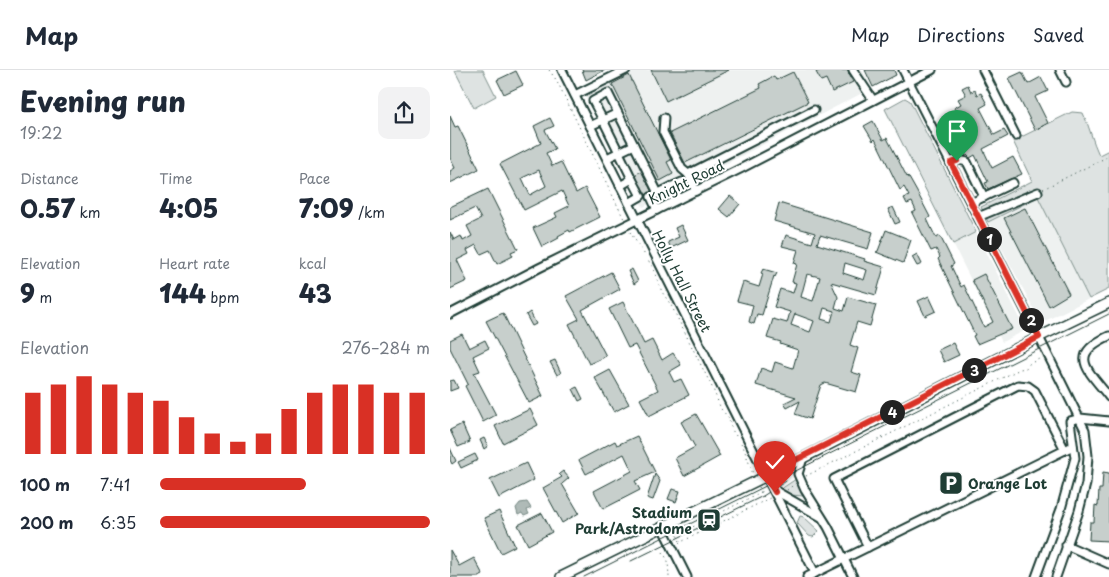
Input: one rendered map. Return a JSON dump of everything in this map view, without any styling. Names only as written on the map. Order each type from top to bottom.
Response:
[{"type":"main road","points":[[561,577],[803,458],[1109,303]]},
{"type":"street","name":"Holly Hall Street","points":[[562,70],[815,573]]},
{"type":"street","points":[[575,96],[626,70]]},
{"type":"street","points":[[853,70],[873,100]]},
{"type":"street","points":[[903,70],[1085,430],[1088,456],[1086,484],[1079,511],[1056,577]]},
{"type":"street","name":"Knight Road","points":[[450,314],[932,70]]},
{"type":"street","points":[[982,70],[1016,136]]},
{"type":"street","points":[[1060,70],[1066,82]]},
{"type":"street","points":[[655,195],[643,184],[634,145],[608,94],[593,101],[619,152],[643,184],[655,195],[657,210]]},
{"type":"street","points":[[688,174],[814,110]]},
{"type":"street","points":[[590,126],[618,113]]},
{"type":"street","points":[[664,118],[663,132],[696,191]]},
{"type":"street","points":[[607,158],[634,145]]},
{"type":"street","points":[[951,163],[959,160],[966,162],[984,197]]},
{"type":"street","points":[[655,195],[682,182]]},
{"type":"street","points":[[971,203],[1013,183]]},
{"type":"street","points":[[620,186],[643,184]]},
{"type":"street","points":[[629,203],[643,184]]},
{"type":"street","points":[[673,186],[679,199]]},
{"type":"street","points":[[978,217],[1038,192]]},
{"type":"street","points":[[1109,336],[1090,346],[1084,358],[1084,363],[1106,389],[1109,397]]},
{"type":"street","points":[[868,547],[834,478],[1018,385],[1028,386],[1038,394],[1065,450]]},
{"type":"street","points":[[1036,577],[1065,498],[1075,458],[1070,421],[1080,418],[1109,421]]},
{"type":"street","points":[[807,577],[1073,446]]},
{"type":"street","points":[[803,458],[798,474],[853,577]]},
{"type":"street","points":[[774,490],[822,517]]},
{"type":"street","points":[[662,527],[686,577]]},
{"type":"street","points":[[1066,545],[1109,564]]},
{"type":"path","points":[[549,70],[557,81],[634,240],[652,266],[662,292],[671,305],[714,389],[721,409],[728,417],[732,430],[743,446],[751,469]]},
{"type":"path","points":[[589,149],[593,147]]},
{"type":"path","points":[[1038,192],[1109,156]]},
{"type":"path","points":[[803,477],[1020,369],[1026,368],[1029,364],[1048,354]]},
{"type":"path","points":[[783,492],[793,487],[797,480]]},
{"type":"path","points":[[762,492],[677,535],[679,542],[771,498]]},
{"type":"path","points":[[663,552],[668,562],[669,577]]},
{"type":"shaded area","points":[[483,70],[496,96],[474,108],[455,71]]},
{"type":"shaded area","points":[[631,70],[862,70],[872,88],[643,207],[584,94]]},
{"type":"shaded area","points":[[905,98],[910,101],[976,232],[953,244],[885,109]]},
{"type":"shaded area","points":[[1072,112],[1083,113],[1099,155],[1109,150],[1109,289],[1089,299],[1038,197],[988,222],[981,207],[1032,181],[1013,141]]},
{"type":"shaded area","points":[[1038,197],[1089,299],[1041,323],[988,222]]},
{"type":"shaded area","points":[[976,232],[1025,328],[1024,331],[1002,342],[953,244]]},
{"type":"shaded area","points":[[796,479],[804,496],[790,495],[781,489]]},
{"type":"shaded area","points":[[527,502],[531,508],[527,510],[529,514],[524,516],[522,513],[518,515],[516,508],[520,503]]},
{"type":"shaded area","points":[[800,516],[804,517],[819,531],[813,537],[809,536],[797,523]]},
{"type":"building","points":[[582,70],[605,70],[586,80]]},
{"type":"building","points":[[651,70],[729,70],[666,101]]},
{"type":"building","points":[[821,70],[847,70],[853,82],[832,92],[826,79],[821,81],[816,72]]},
{"type":"building","points":[[865,70],[894,70],[896,75],[873,87]]},
{"type":"building","points":[[516,71],[523,85],[504,94],[497,80]]},
{"type":"building","points":[[793,72],[808,102],[685,163],[670,133],[761,88],[759,84],[774,76],[776,80]]},
{"type":"building","points":[[1022,72],[1028,84],[1041,77],[1048,91],[1035,97],[1048,123],[1035,130],[1009,78]]},
{"type":"building","points":[[629,75],[671,160],[667,162],[673,174],[660,181],[612,84]]},
{"type":"building","points":[[968,85],[971,92],[975,90],[977,95],[981,93],[987,104],[980,108],[994,135],[1004,130],[1008,136],[983,149],[992,168],[1013,157],[1022,174],[988,189],[985,183],[988,182],[975,155],[970,158],[967,155],[964,156],[962,152],[968,149],[954,122],[956,121],[952,114],[956,112],[954,108],[961,104],[958,99],[966,95],[962,88]]},
{"type":"building","points":[[450,116],[455,127],[458,126],[479,169],[450,183],[450,171],[455,168],[450,158]]},
{"type":"building","points":[[550,118],[554,126],[545,130],[555,149],[546,153],[552,166],[561,162],[576,193],[585,188],[600,217],[570,232],[569,230],[542,247],[533,228],[557,217],[555,213],[569,206],[562,191],[524,210],[500,164],[541,143],[534,126]],"holes":[[[539,170],[546,186],[530,195],[522,178]]]},
{"type":"building","points":[[873,121],[883,140],[887,138],[917,192],[930,217],[927,219],[936,238],[940,236],[954,264],[951,266],[961,287],[964,285],[984,327],[993,322],[972,280],[984,274],[1012,329],[977,344],[973,336],[975,335],[938,259],[940,257],[936,249],[931,251],[912,213],[916,211],[912,202],[907,204],[904,198],[909,196],[904,187],[900,190],[875,139],[873,141],[864,126]]},
{"type":"building","points":[[641,172],[651,191],[646,195],[636,174]]},
{"type":"building","points":[[488,189],[518,249],[511,252],[513,256],[497,264],[490,250],[481,254],[476,245],[467,250],[469,254],[457,260],[467,281],[450,289],[450,232],[454,240],[461,236],[463,241],[472,236],[467,226],[481,219],[475,208],[450,220],[450,207]]},
{"type":"building","points":[[730,196],[740,204],[729,217],[719,209]]},
{"type":"building","points":[[779,203],[873,232],[868,249],[820,235],[817,244],[884,267],[876,295],[831,282],[838,297],[835,308],[844,311],[848,297],[876,305],[870,326],[857,322],[850,345],[858,348],[851,372],[861,375],[856,392],[825,383],[821,385],[810,419],[795,414],[800,401],[787,408],[784,403],[796,397],[756,385],[761,368],[772,372],[775,362],[793,368],[798,350],[767,338],[773,319],[787,323],[790,312],[774,307],[780,289],[793,293],[796,283],[792,282],[797,264],[794,263],[798,250],[782,246],[786,235],[812,243],[815,233],[774,221]],"holes":[[[845,263],[867,270],[864,280],[843,273]],[[807,274],[820,277],[813,301],[801,297]],[[824,308],[834,311],[831,322],[821,319]],[[795,314],[814,321],[810,332],[791,325]]]},
{"type":"building","points":[[893,207],[900,222],[895,224],[888,209]]},
{"type":"building","points":[[1025,208],[1069,294],[1049,306],[1004,218]]},
{"type":"building","points":[[681,225],[688,240],[671,248],[668,242],[679,237],[675,228]]},
{"type":"building","points":[[886,230],[911,240],[903,263],[876,252]]},
{"type":"building","points":[[917,254],[922,264],[917,266],[912,257]]},
{"type":"building","points":[[632,269],[638,281],[634,284],[628,271]]},
{"type":"building","points":[[763,269],[777,273],[774,276],[762,315],[757,314],[754,324],[749,322],[753,305],[737,301],[743,282],[759,287]]},
{"type":"building","points":[[611,272],[620,289],[582,310],[606,356],[589,364],[569,324],[579,319],[566,296]]},
{"type":"building","points":[[929,296],[936,311],[925,316],[918,301]]},
{"type":"building","points":[[623,302],[644,344],[652,340],[662,360],[673,353],[681,365],[669,372],[674,382],[681,379],[689,395],[649,416],[640,399],[658,390],[635,345],[628,348],[609,309]]},
{"type":"building","points":[[530,312],[536,324],[532,326],[526,315]]},
{"type":"building","points":[[503,313],[543,396],[529,403],[486,321]]},
{"type":"building","points":[[462,334],[469,348],[485,340],[489,348],[473,356],[480,371],[474,373],[496,415],[483,422],[465,386],[468,384],[450,348],[450,340]]},
{"type":"building","points":[[953,343],[959,355],[944,362],[938,350]]},
{"type":"building","points":[[555,360],[561,373],[557,375],[550,362]]},
{"type":"building","points":[[610,370],[629,404],[614,412],[595,378]]},
{"type":"building","points":[[454,380],[458,388],[450,391],[450,381]]},
{"type":"building","points":[[577,387],[583,399],[579,401],[573,389]]},
{"type":"building","points":[[530,409],[538,425],[503,443],[495,426]]},
{"type":"building","points":[[696,414],[720,456],[684,476],[675,458],[695,447],[681,422]]},
{"type":"building","points":[[462,424],[470,442],[458,447],[450,430]]},
{"type":"building","points":[[637,436],[655,472],[635,481],[640,490],[603,509],[594,491],[632,471],[624,454],[586,474],[579,460],[615,441],[617,445]]},
{"type":"building","points":[[484,438],[488,446],[484,449],[480,440]]},
{"type":"building","points":[[450,448],[456,461],[452,464],[450,460]]},
{"type":"building","points":[[475,454],[478,460],[461,468],[458,462]]},
{"type":"building","points":[[526,463],[534,480],[499,498],[490,480]]},
{"type":"building","points":[[563,471],[569,478],[562,484],[579,513],[562,523],[543,488],[562,477],[559,474]]},
{"type":"building","points":[[1103,472],[1109,473],[1109,541],[1089,540],[1090,522],[1094,522],[1095,505],[1098,506],[1099,489],[1102,489]]},
{"type":"building","points":[[655,474],[660,481],[653,500],[647,498]]},
{"type":"building","points":[[672,489],[680,491],[676,502],[668,499]]},
{"type":"building","points":[[499,511],[515,546],[501,553],[484,518]]},
{"type":"building","points":[[542,513],[552,532],[528,545],[518,525]]},
{"type":"building","points":[[450,550],[459,566],[474,558],[483,575],[479,577],[450,577]]},
{"type":"tunnel","points":[[637,178],[643,175]]},
{"type":"tunnel","points":[[640,184],[646,181]]},
{"type":"tunnel","points":[[643,191],[650,188]]},
{"type":"tram line","points":[[584,577],[1109,314]]},
{"type":"tram line","points":[[631,561],[763,496],[786,481]]},
{"type":"place","name":"Orange Lot","points":[[951,483]]},
{"type":"place","name":"Stadium Park/Astrodome","points":[[709,520]]},
{"type":"route","points":[[775,492],[766,475],[803,458],[1039,337],[951,163],[957,161]]}]
